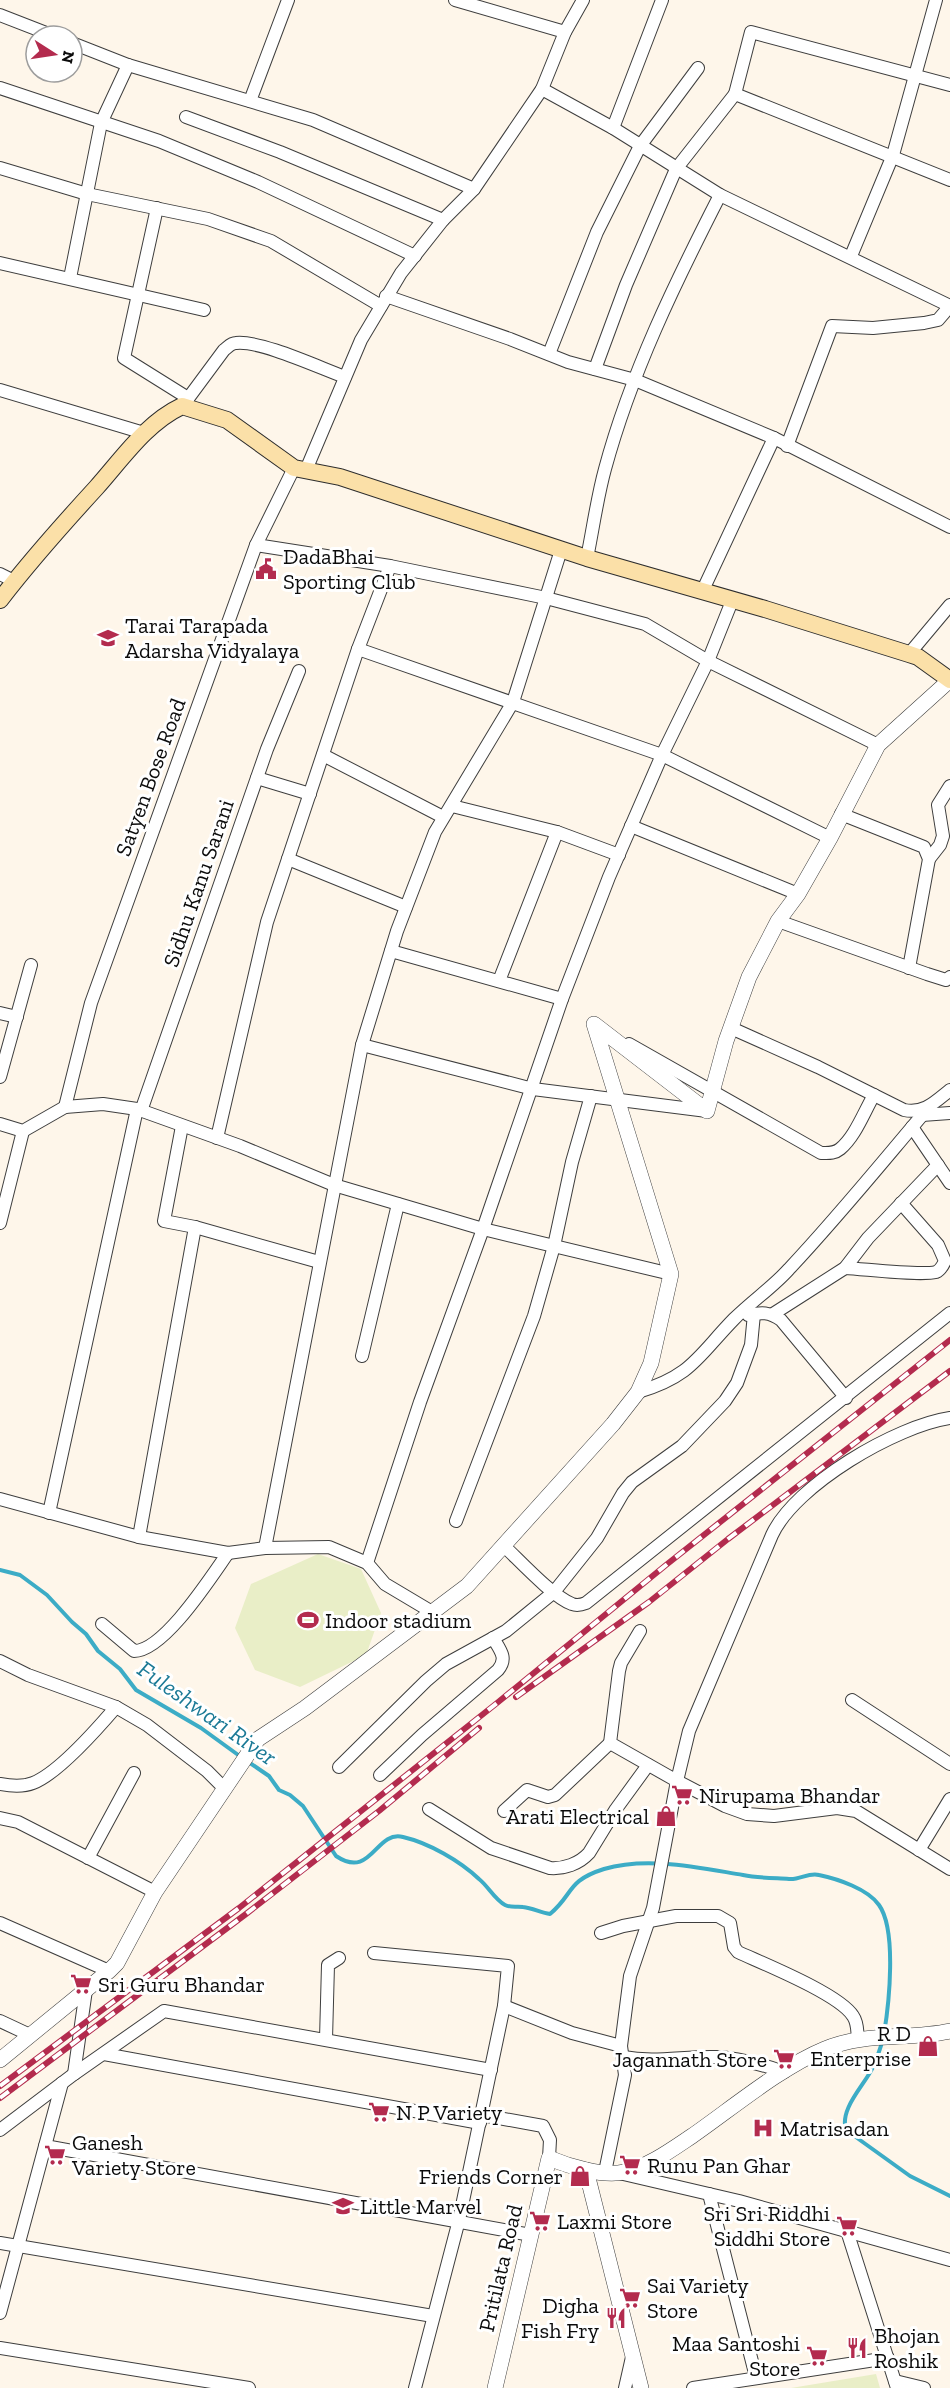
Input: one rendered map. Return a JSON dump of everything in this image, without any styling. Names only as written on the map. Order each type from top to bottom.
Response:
[{"type":"main road","points":[[0,600],[7,577],[144,433],[164,415],[185,402],[227,420],[300,469],[340,477],[586,558],[909,654],[918,657],[950,680]]},
{"type":"street","points":[[250,101],[288,0]]},
{"type":"street","points":[[454,0],[484,3],[566,32]]},
{"type":"street","name":"Satyen Bose Road","points":[[65,1107],[91,1002],[255,545],[300,469],[361,340],[383,301],[443,220],[474,189],[542,89],[566,32],[583,0]]},
{"type":"street","points":[[613,128],[662,0]]},
{"type":"street","points":[[851,256],[893,155],[936,0]]},
{"type":"street","points":[[0,15],[24,24]]},
{"type":"street","points":[[595,369],[626,285],[676,169],[735,94],[752,32],[950,85]]},
{"type":"street","points":[[84,48],[128,64],[313,120],[474,189]]},
{"type":"street","points":[[70,278],[101,123],[128,64]]},
{"type":"street","points":[[549,354],[597,232],[640,146],[698,68]]},
{"type":"street","points":[[0,88],[159,141],[258,182],[415,256]]},
{"type":"street","points":[[542,89],[613,128],[720,195],[798,234],[851,256],[950,306],[944,322],[873,328],[832,326],[787,446]]},
{"type":"street","points":[[735,94],[893,155],[950,180]]},
{"type":"street","points":[[186,117],[280,152],[443,220]]},
{"type":"street","points":[[0,168],[87,194],[208,219],[271,241],[383,301],[635,380],[774,438],[950,527]]},
{"type":"street","points":[[586,558],[605,469],[635,380],[673,287],[720,195]]},
{"type":"street","points":[[157,208],[124,358],[185,402],[224,350],[232,343],[262,347],[345,378]]},
{"type":"street","points":[[0,263],[138,296],[168,300],[204,309]]},
{"type":"street","points":[[0,390],[144,433]]},
{"type":"street","points":[[702,592],[774,438]]},
{"type":"street","points":[[255,545],[390,566],[546,598],[645,624],[708,661],[878,745]]},
{"type":"street","points":[[265,1548],[362,1046],[406,908],[443,817],[452,806],[513,702],[561,550]]},
{"type":"street","points":[[217,1138],[267,922],[358,649],[390,566]]},
{"type":"street","points":[[367,1563],[420,1402],[533,1089],[562,999],[631,826],[662,755],[708,661],[732,601]]},
{"type":"street","points":[[909,654],[950,605]]},
{"type":"street","points":[[358,649],[662,755],[830,838]]},
{"type":"street","name":"Sidhu Kanu Sarani","points":[[50,1513],[139,1110],[257,778],[299,671]]},
{"type":"street","points":[[707,1111],[712,1086],[749,977],[778,921],[798,894],[830,838],[878,745],[950,680]]},
{"type":"street","points":[[323,755],[443,817]]},
{"type":"street","points":[[257,778],[310,794]]},
{"type":"street","points":[[909,968],[929,859],[943,836],[938,805],[950,786]]},
{"type":"street","points":[[452,806],[557,832],[619,855]]},
{"type":"street","points":[[841,814],[924,847],[929,859]]},
{"type":"street","points":[[631,826],[798,894]]},
{"type":"street","points":[[499,981],[557,832]]},
{"type":"street","points":[[288,859],[406,908]]},
{"type":"street","points":[[778,921],[909,968],[946,980],[950,977]]},
{"type":"street","points":[[391,951],[562,999]]},
{"type":"street","points":[[0,1077],[31,965]]},
{"type":"street","points":[[0,1013],[16,1017]]},
{"type":"street","points":[[594,1024],[821,1153],[839,1150],[848,1140],[874,1095]]},
{"type":"street","points":[[594,1024],[707,1111]]},
{"type":"street","points":[[0,2060],[109,1971],[121,1956],[155,1892],[258,1739],[305,1708],[467,1586],[613,1424],[638,1392],[651,1363],[671,1275],[594,1024]]},
{"type":"street","points":[[731,1028],[904,1110],[950,1113]]},
{"type":"street","points":[[362,1046],[533,1089],[707,1111]]},
{"type":"street","points":[[638,1392],[659,1386],[679,1376],[692,1366],[735,1318],[788,1271],[926,1111],[950,1090]]},
{"type":"street","points":[[456,1521],[534,1316],[554,1246],[572,1162],[591,1096]]},
{"type":"street","points":[[0,1223],[23,1131],[65,1107],[103,1104],[139,1110],[217,1138],[334,1185],[483,1229],[671,1275]]},
{"type":"street","points":[[0,1124],[23,1131]]},
{"type":"street","points":[[182,1126],[164,1221],[195,1227],[319,1262]]},
{"type":"street","points":[[912,1127],[950,1183]]},
{"type":"street","points":[[773,1314],[844,1268],[868,1238],[938,1165]]},
{"type":"street","points":[[844,1268],[921,1273],[936,1272],[941,1269],[945,1261],[939,1245],[901,1203]]},
{"type":"street","points":[[363,1356],[398,1204]]},
{"type":"street","points":[[139,1536],[195,1227]]},
{"type":"street","points":[[735,1318],[762,1312],[773,1314],[781,1320],[846,1398]]},
{"type":"street","points":[[504,1546],[554,1592],[571,1604],[586,1604],[950,1313]]},
{"type":"street","points":[[339,1767],[446,1664],[507,1631],[554,1592],[597,1538],[632,1482],[682,1446],[724,1401],[737,1383],[751,1345],[754,1314]]},
{"type":"street","points":[[611,2172],[625,2075],[622,2051],[630,1976],[648,1923],[689,1731],[701,1698],[772,1535],[783,1516],[822,1481],[875,1446],[917,1426],[950,1418]]},
{"type":"street","points":[[0,1499],[139,1536],[228,1553],[265,1548],[329,1547],[367,1563],[386,1584],[432,1612]]},
{"type":"street","points":[[102,1624],[134,1651],[148,1647],[166,1633],[195,1599],[228,1553]]},
{"type":"street","points":[[610,1743],[609,1737],[621,1663],[640,1631]]},
{"type":"street","points":[[380,1775],[422,1735],[503,1665],[503,1654],[493,1638]]},
{"type":"street","points":[[0,1661],[27,1675],[117,1707],[147,1725],[207,1771],[227,1782]]},
{"type":"street","points":[[852,1700],[950,1764]]},
{"type":"street","points":[[0,1784],[19,1786],[34,1783],[91,1737],[117,1707]]},
{"type":"street","points":[[610,1743],[677,1781],[736,1810],[760,1816],[837,1808],[849,1809],[862,1814],[950,1869]]},
{"type":"street","points":[[504,1811],[527,1790],[548,1797],[555,1795],[610,1743]]},
{"type":"street","points":[[429,1809],[491,1848],[530,1862],[560,1869],[583,1859],[589,1853],[648,1765]]},
{"type":"street","points":[[88,1858],[134,1773]]},
{"type":"street","points":[[919,1850],[950,1799]]},
{"type":"street","points":[[0,1818],[18,1822],[155,1892]]},
{"type":"street","points":[[600,1933],[623,1926],[686,1916],[724,1918],[730,1923],[734,1947],[738,1952],[791,1976],[835,2001],[855,2019],[863,2038]]},
{"type":"street","points":[[0,1923],[109,1971]]},
{"type":"street","points":[[374,1953],[508,1966],[504,2006],[459,2220],[415,2388]]},
{"type":"street","points":[[326,2039],[328,1965],[339,1958]]},
{"type":"street","points":[[74,2073],[86,1990]]},
{"type":"street","points":[[504,2006],[649,2061],[714,2057],[740,2059],[784,2072]]},
{"type":"street","points":[[0,2130],[74,2073],[164,2011],[491,2070]]},
{"type":"street","points":[[0,2021],[30,2035]]},
{"type":"street","points":[[611,2172],[641,2167],[677,2146],[784,2072],[822,2050],[863,2038],[950,2031]]},
{"type":"street","points":[[0,2054],[20,2038],[30,2035]]},
{"type":"street","points":[[104,2054],[481,2119],[543,2126],[550,2140],[549,2158],[586,2170],[611,2172],[739,2201],[950,2260]]},
{"type":"street","points":[[0,2313],[62,2083]]},
{"type":"street","points":[[45,2146],[531,2235]]},
{"type":"street","name":"Pritilata Road","points":[[495,2388],[549,2158]]},
{"type":"street","points":[[586,2170],[641,2388]]},
{"type":"street","points":[[709,2194],[756,2377]]},
{"type":"street","points":[[847,2231],[896,2385],[924,2388]]},
{"type":"street","points":[[0,2243],[432,2316]]},
{"type":"street","points":[[0,2348],[249,2388]]},
{"type":"street","points":[[626,2388],[633,2354]]},
{"type":"street","points":[[693,2388],[888,2358]]},
{"type":"green space","name":"Indoor stadium","points":[[318,1554],[361,1569],[381,1613],[366,1655],[300,1687],[255,1670],[235,1628],[251,1584]]},
{"type":"green space","points":[[876,2374],[880,2388],[791,2388]]},
{"type":"waterway","name":"Fuleshwari River","points":[[0,1570],[20,1575],[47,1595],[86,1634],[98,1651],[120,1669],[136,1690],[201,1728],[241,1757]]},
{"type":"waterway","name":"Fuleshwari River","points":[[247,1761],[269,1776],[279,1790],[290,1795],[303,1806],[336,1856],[348,1862],[358,1862],[366,1859],[386,1840],[403,1837],[433,1848],[463,1866],[505,1905],[550,1914],[583,1878],[604,1869],[638,1863],[674,1864],[766,1878],[793,1879],[815,1874],[852,1886],[874,1899],[885,1916],[890,1949],[890,1968],[884,2034]]},
{"type":"waterway","name":"Fuleshwari River","points":[[882,2042],[874,2065],[846,2113],[846,2130],[910,2176],[950,2196]]},
{"type":"railway","points":[[0,2086],[239,1908],[950,1340]]},
{"type":"railway","points":[[516,1697],[649,1602],[728,1539],[950,1371]]},
{"type":"railway","points":[[0,2098],[246,1914],[379,1811],[479,1728]]},
{"type":"place","name":"DadaBhai Sporting Club","points":[[266,569]]},
{"type":"place","name":"Tarai Tarapada Adarsha Vidyalaya","points":[[108,638]]},
{"type":"place","name":"Indoor stadium","points":[[308,1620]]},
{"type":"place","name":"Nirupama Bhandar","points":[[682,1795]]},
{"type":"place","name":"Arati Electrical","points":[[666,1816]]},
{"type":"place","name":"Sri Guru Bhandar","points":[[81,1984]]},
{"type":"place","name":"R D Enterprise","points":[[928,2046]]},
{"type":"place","name":"Jagannath Store","points":[[784,2059]]},
{"type":"place","name":"N P Variety","points":[[379,2112]]},
{"type":"place","name":"Matrisadan","points":[[763,2128]]},
{"type":"place","name":"Ganesh Variety Store","points":[[55,2155]]},
{"type":"place","name":"Runu Pan Ghar","points":[[630,2165]]},
{"type":"place","name":"Friends Corner","points":[[580,2176]]},
{"type":"place","name":"Little Marvel","points":[[343,2206]]},
{"type":"place","name":"Laxmi Store","points":[[540,2221]]},
{"type":"place","name":"Sri Sri Riddhi Siddhi Store","points":[[847,2226]]},
{"type":"place","name":"Sai Variety Store","points":[[630,2298]]},
{"type":"place","name":"Digha Fish Fry","points":[[616,2318]]},
{"type":"place","name":"Bhojan Roshik","points":[[857,2348]]},
{"type":"place","name":"Maa Santoshi Store","points":[[817,2356]]}]
